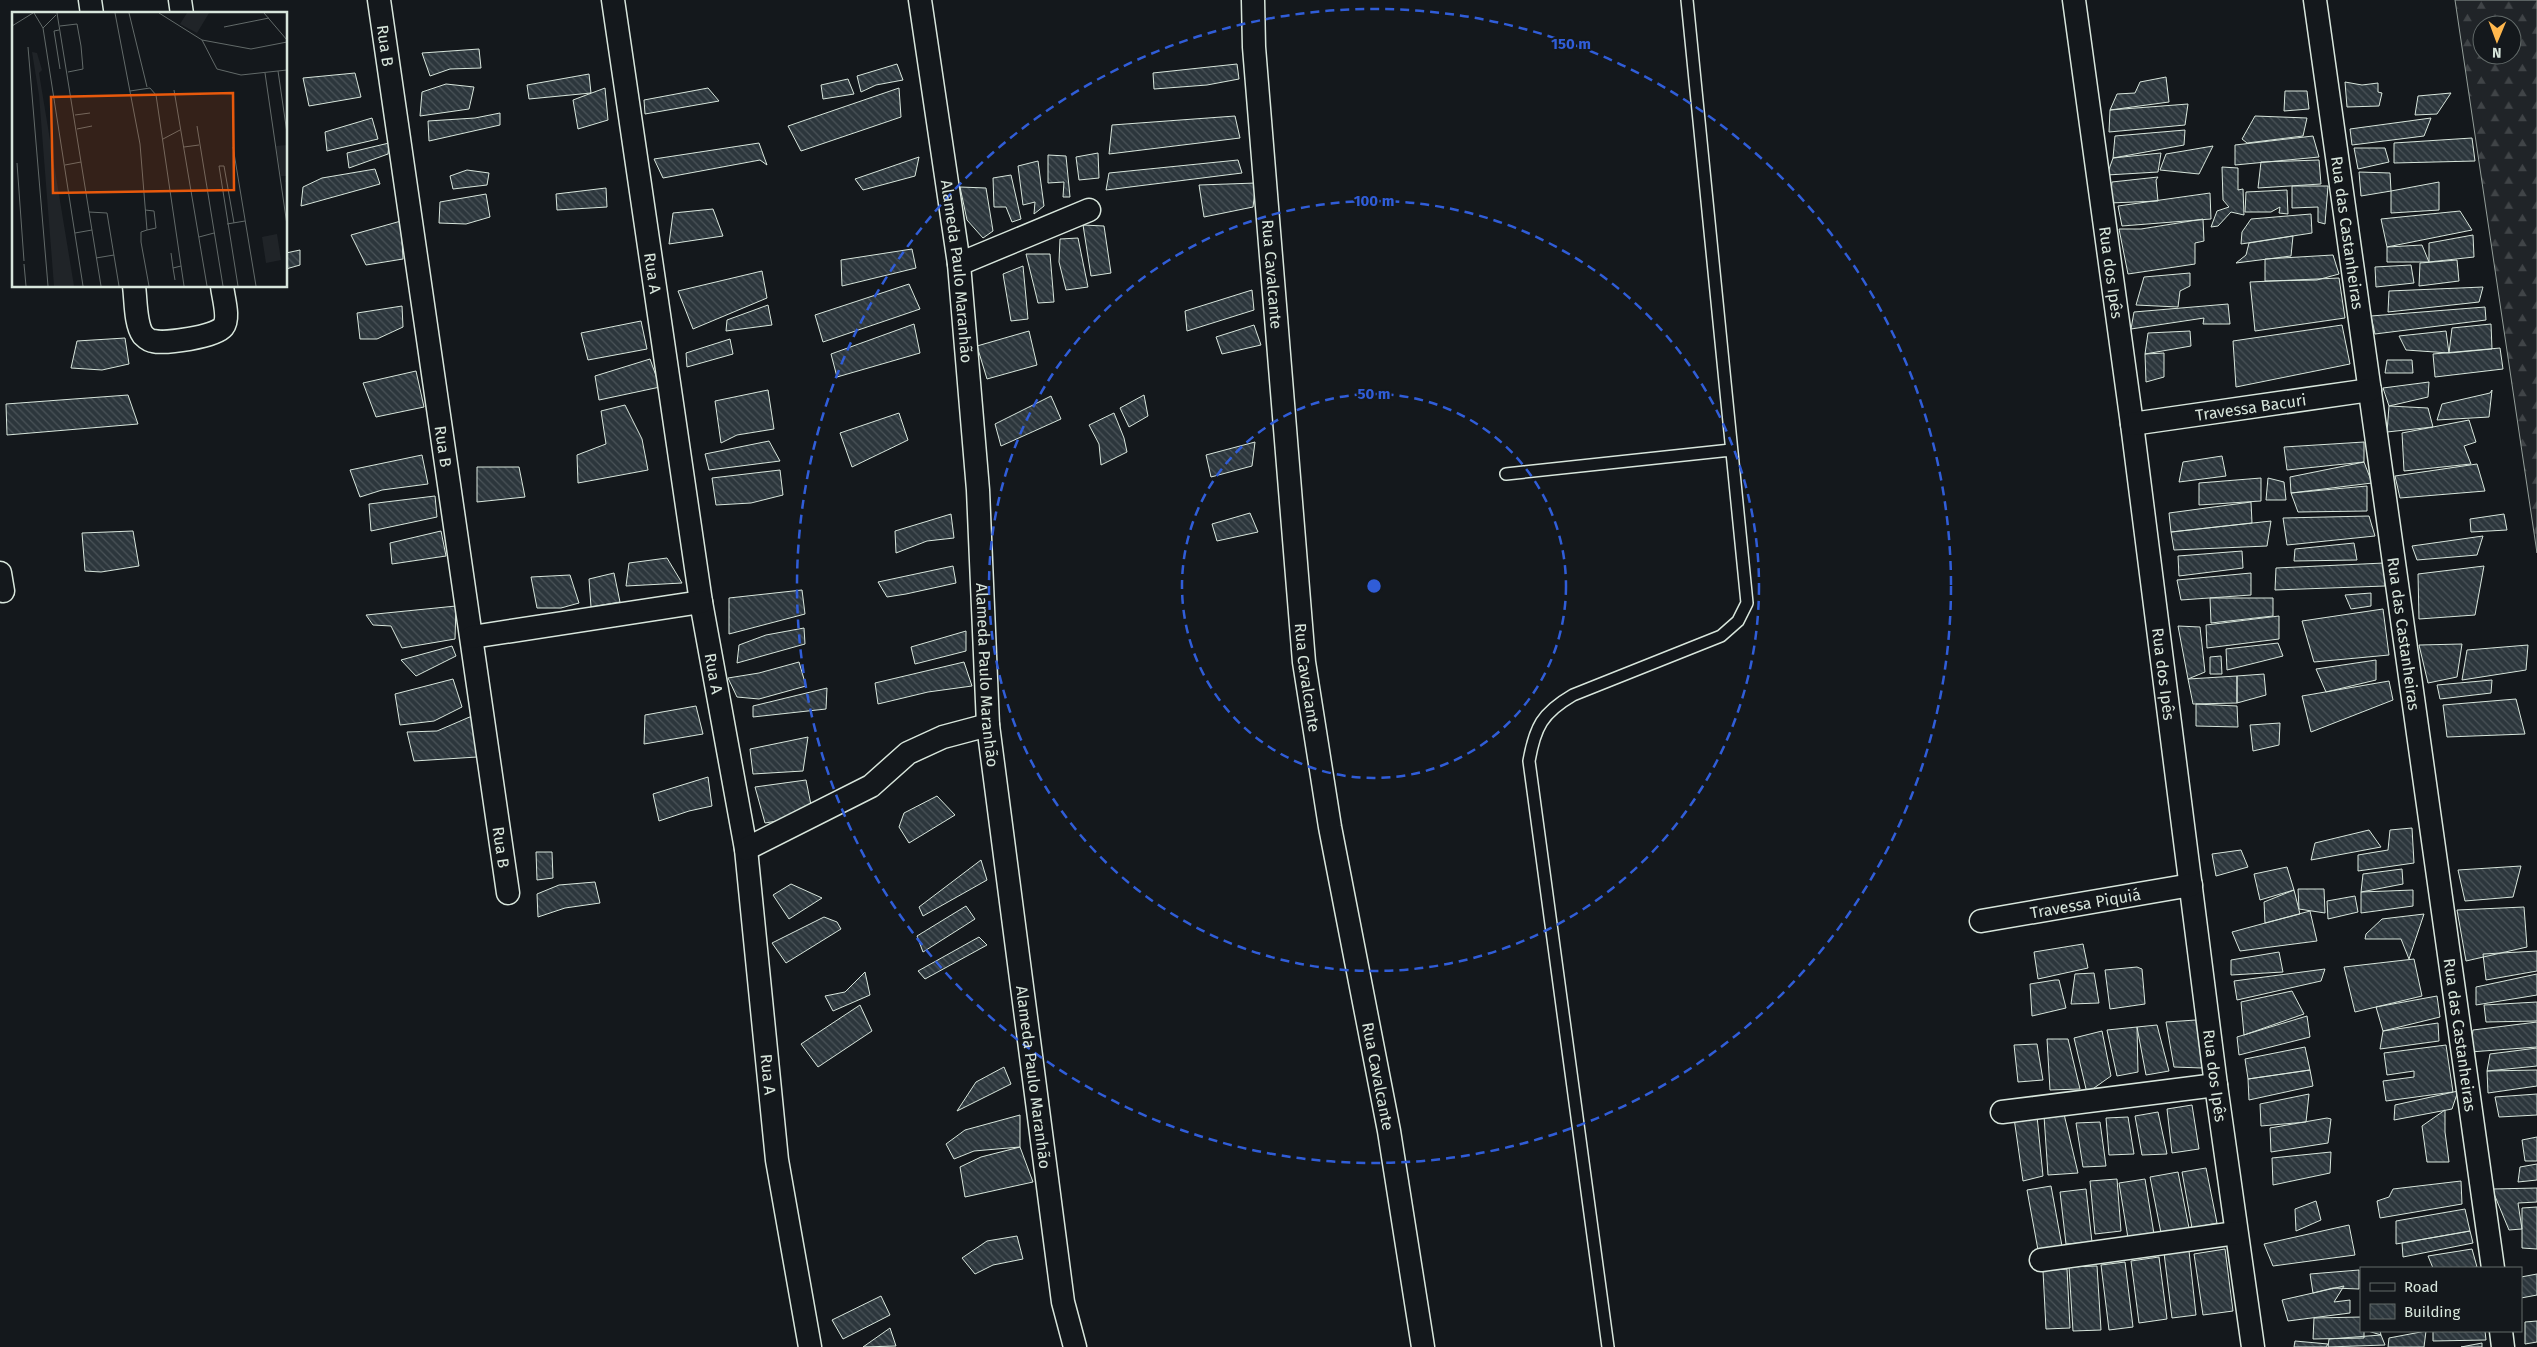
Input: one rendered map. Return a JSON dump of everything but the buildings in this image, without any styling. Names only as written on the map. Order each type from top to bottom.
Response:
[{"type":"street","name":"Rua B","points":[[379,0],[508,893]]},
{"type":"street","name":"Rua A","points":[[613,0],[701,602],[746,849],[777,1160],[810,1347]]},
{"type":"street","name":"Alameda Paulo Maranhão","points":[[920,0],[959,264],[978,490],[988,725],[1063,1302],[1075,1347]]},
{"type":"street","name":"Rua Cavalcante","points":[[1253,0],[1255,67],[1304,662],[1330,827],[1389,1131],[1423,1347]]},
{"type":"street","name":"Rua dos Ipês","points":[[2074,0],[2132,424],[2216,1085],[2253,1347]]},
{"type":"street","name":"Rua das Castanheiras","points":[[2315,0],[2492,1267]]},
{"type":"street","points":[[959,264],[1089,210]]},
{"type":"street","points":[[134,288],[140,330],[144,337],[152,341],[161,342],[210,336],[218,332],[224,326],[226,316],[222,288]]},
{"type":"street","name":"Travessa Bacuri","points":[[2132,424],[2370,390]]},
{"type":"street","points":[[472,637],[701,602]]},
{"type":"street","points":[[746,849],[872,786],[908,753],[944,737],[988,725]]},
{"type":"street","name":"Travessa Piquiá","points":[[1981,921],[2191,885]]},
{"type":"street","points":[[2002,1112],[2216,1085]]},
{"type":"street","points":[[2041,1260],[2236,1234]]},
{"type":"street","points":[[2501,1332],[2504,1347]]},
{"type":"lane","points":[[1608,1347],[1529,761],[1533,737],[1540,721],[1554,706],[1573,695],[1721,636],[1738,621],[1746,603],[1687,0]]},
{"type":"lane","points":[[1506,474],[1731,450]]},
{"type":"green space","points":[[2455,0],[2537,0],[2537,553]]}]
